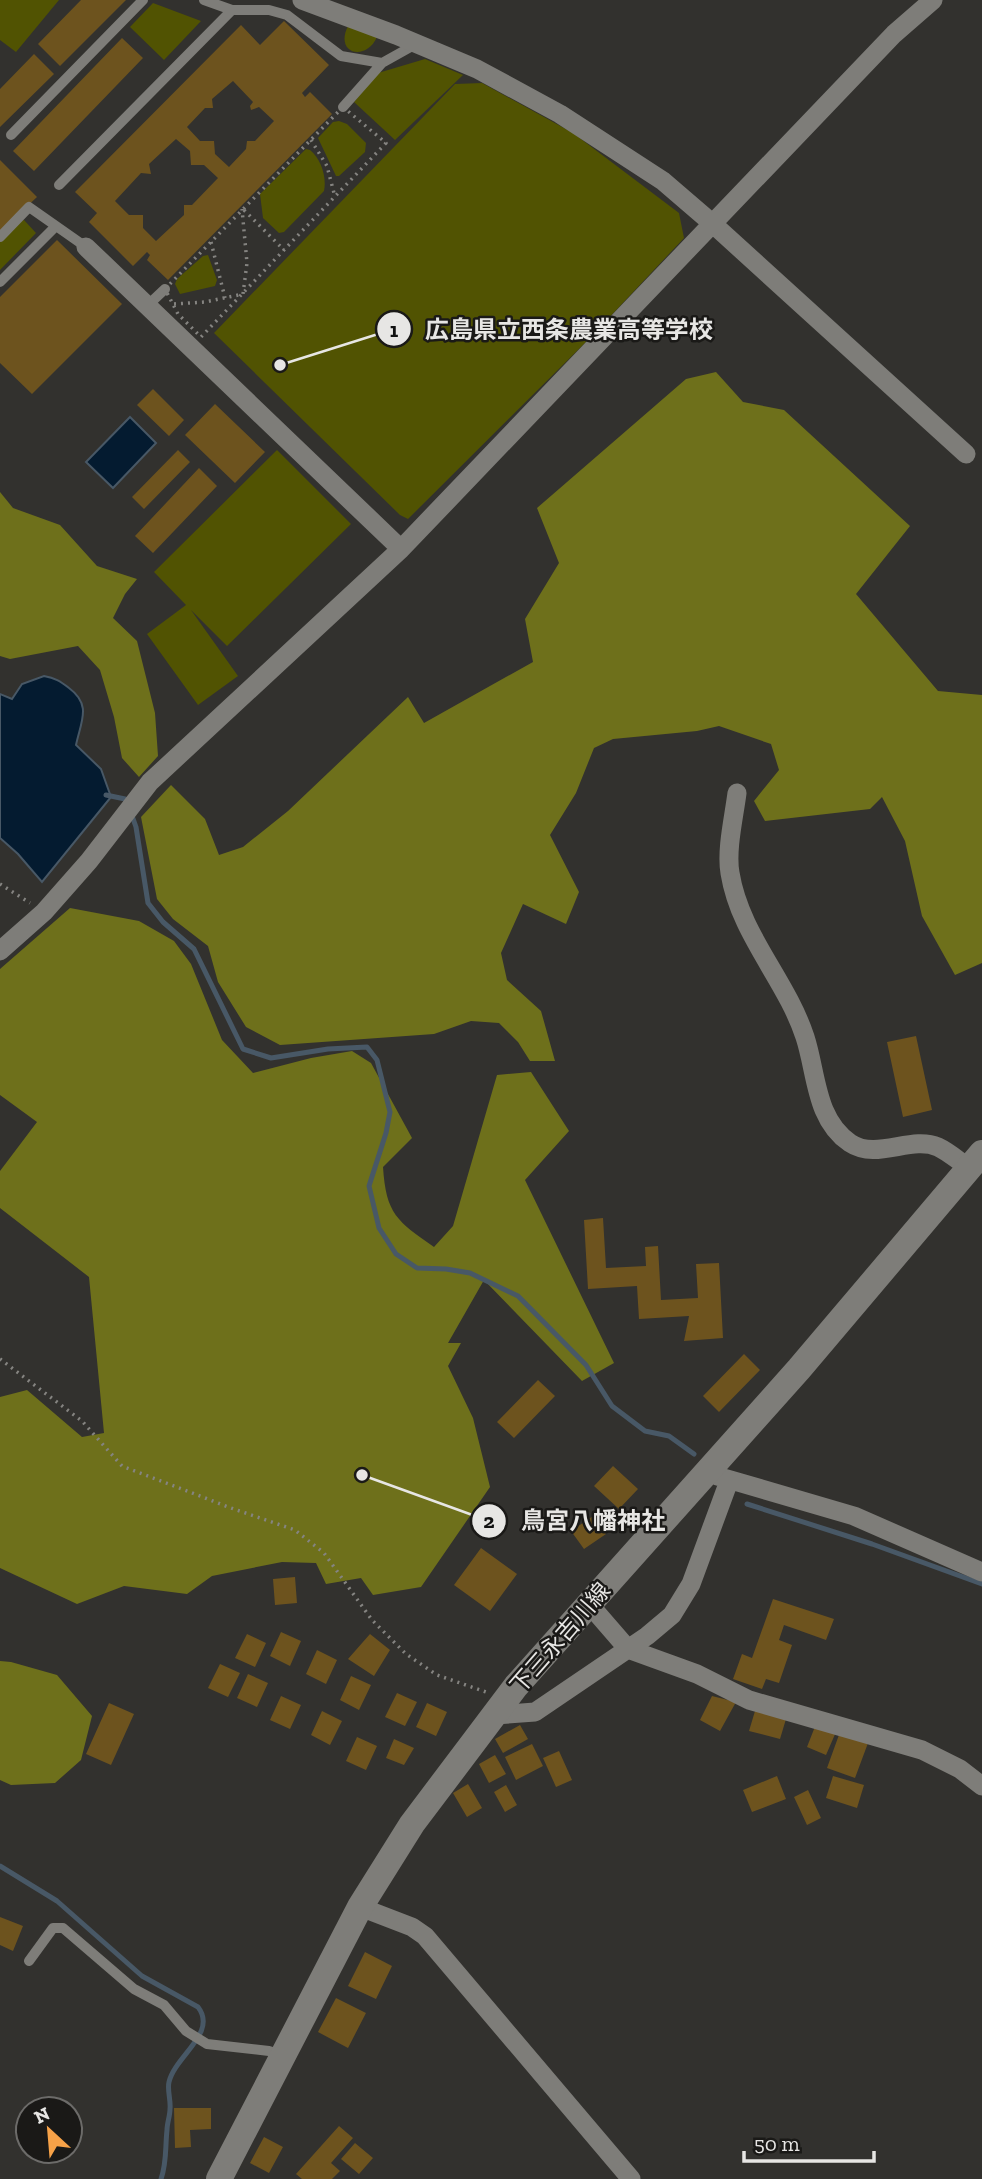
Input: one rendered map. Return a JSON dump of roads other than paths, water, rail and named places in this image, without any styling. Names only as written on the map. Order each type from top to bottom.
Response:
[{"type":"main road","name":"下三永吉川線","points":[[219,2179],[360,1907],[412,1824],[501,1707],[589,1604],[717,1477],[799,1369],[976,1161]]},
{"type":"street","points":[[302,0],[477,69],[560,114],[663,181],[966,454]]},
{"type":"street","points":[[0,951],[44,912],[89,861],[150,782],[401,549],[894,34],[933,0]]},
{"type":"street","points":[[86,247],[401,549]]},
{"type":"street","points":[[737,793],[729,870],[738,906],[758,949],[779,980],[805,1037],[826,1117],[837,1134],[853,1145],[871,1150],[937,1146],[976,1161]]},
{"type":"street","points":[[501,1707],[535,1712],[628,1649],[672,1615],[691,1584],[717,1477],[854,1517],[982,1572]]},
{"type":"street","points":[[589,1604],[628,1649],[697,1674],[749,1700],[922,1750],[960,1769],[982,1786]]},
{"type":"street","points":[[360,1907],[412,1927],[425,1936],[631,2179]]},
{"type":"lane","points":[[10,135],[144,0]]},
{"type":"lane","points":[[204,0],[232,10],[269,10],[287,15],[341,56],[382,63]]},
{"type":"lane","points":[[59,185],[232,10]]},
{"type":"lane","points":[[343,107],[382,63],[417,44]]},
{"type":"lane","points":[[0,237],[29,207],[86,247]]},
{"type":"lane","points":[[0,282],[56,226]]},
{"type":"lane","points":[[147,306],[165,289]]},
{"type":"lane","points":[[29,1961],[53,1928],[63,1928],[134,1989],[164,2005],[186,2031],[207,2044],[269,2051],[282,2056]]},
{"type":"water","points":[[130,417],[156,443],[113,488],[86,462]]},
{"type":"water","points":[[44,676],[63,683],[80,701],[83,714],[76,745],[101,769],[111,797],[42,882],[0,838],[0,694],[12,699],[22,684]]},
{"type":"waterway","points":[[106,795],[125,799],[127,804]]},
{"type":"waterway","points":[[131,813],[136,827],[148,903],[163,922],[194,949],[243,1049],[271,1058],[328,1049],[367,1047],[377,1060],[390,1112],[369,1186],[379,1228],[396,1254],[417,1268],[470,1273],[518,1296],[586,1365],[612,1406],[645,1431],[669,1436],[694,1454]]},
{"type":"waterway","points":[[747,1504],[872,1544],[982,1584]]},
{"type":"waterway","points":[[0,1866],[57,1901],[142,1976],[198,2007],[203,2017],[203,2026],[169,2082],[170,2112],[161,2179]]},
{"type":"place","name":"広島県立西条農業高等学校","points":[[280,365]]},
{"type":"place","name":"鳥宮八幡神社","points":[[362,1475]]}]
